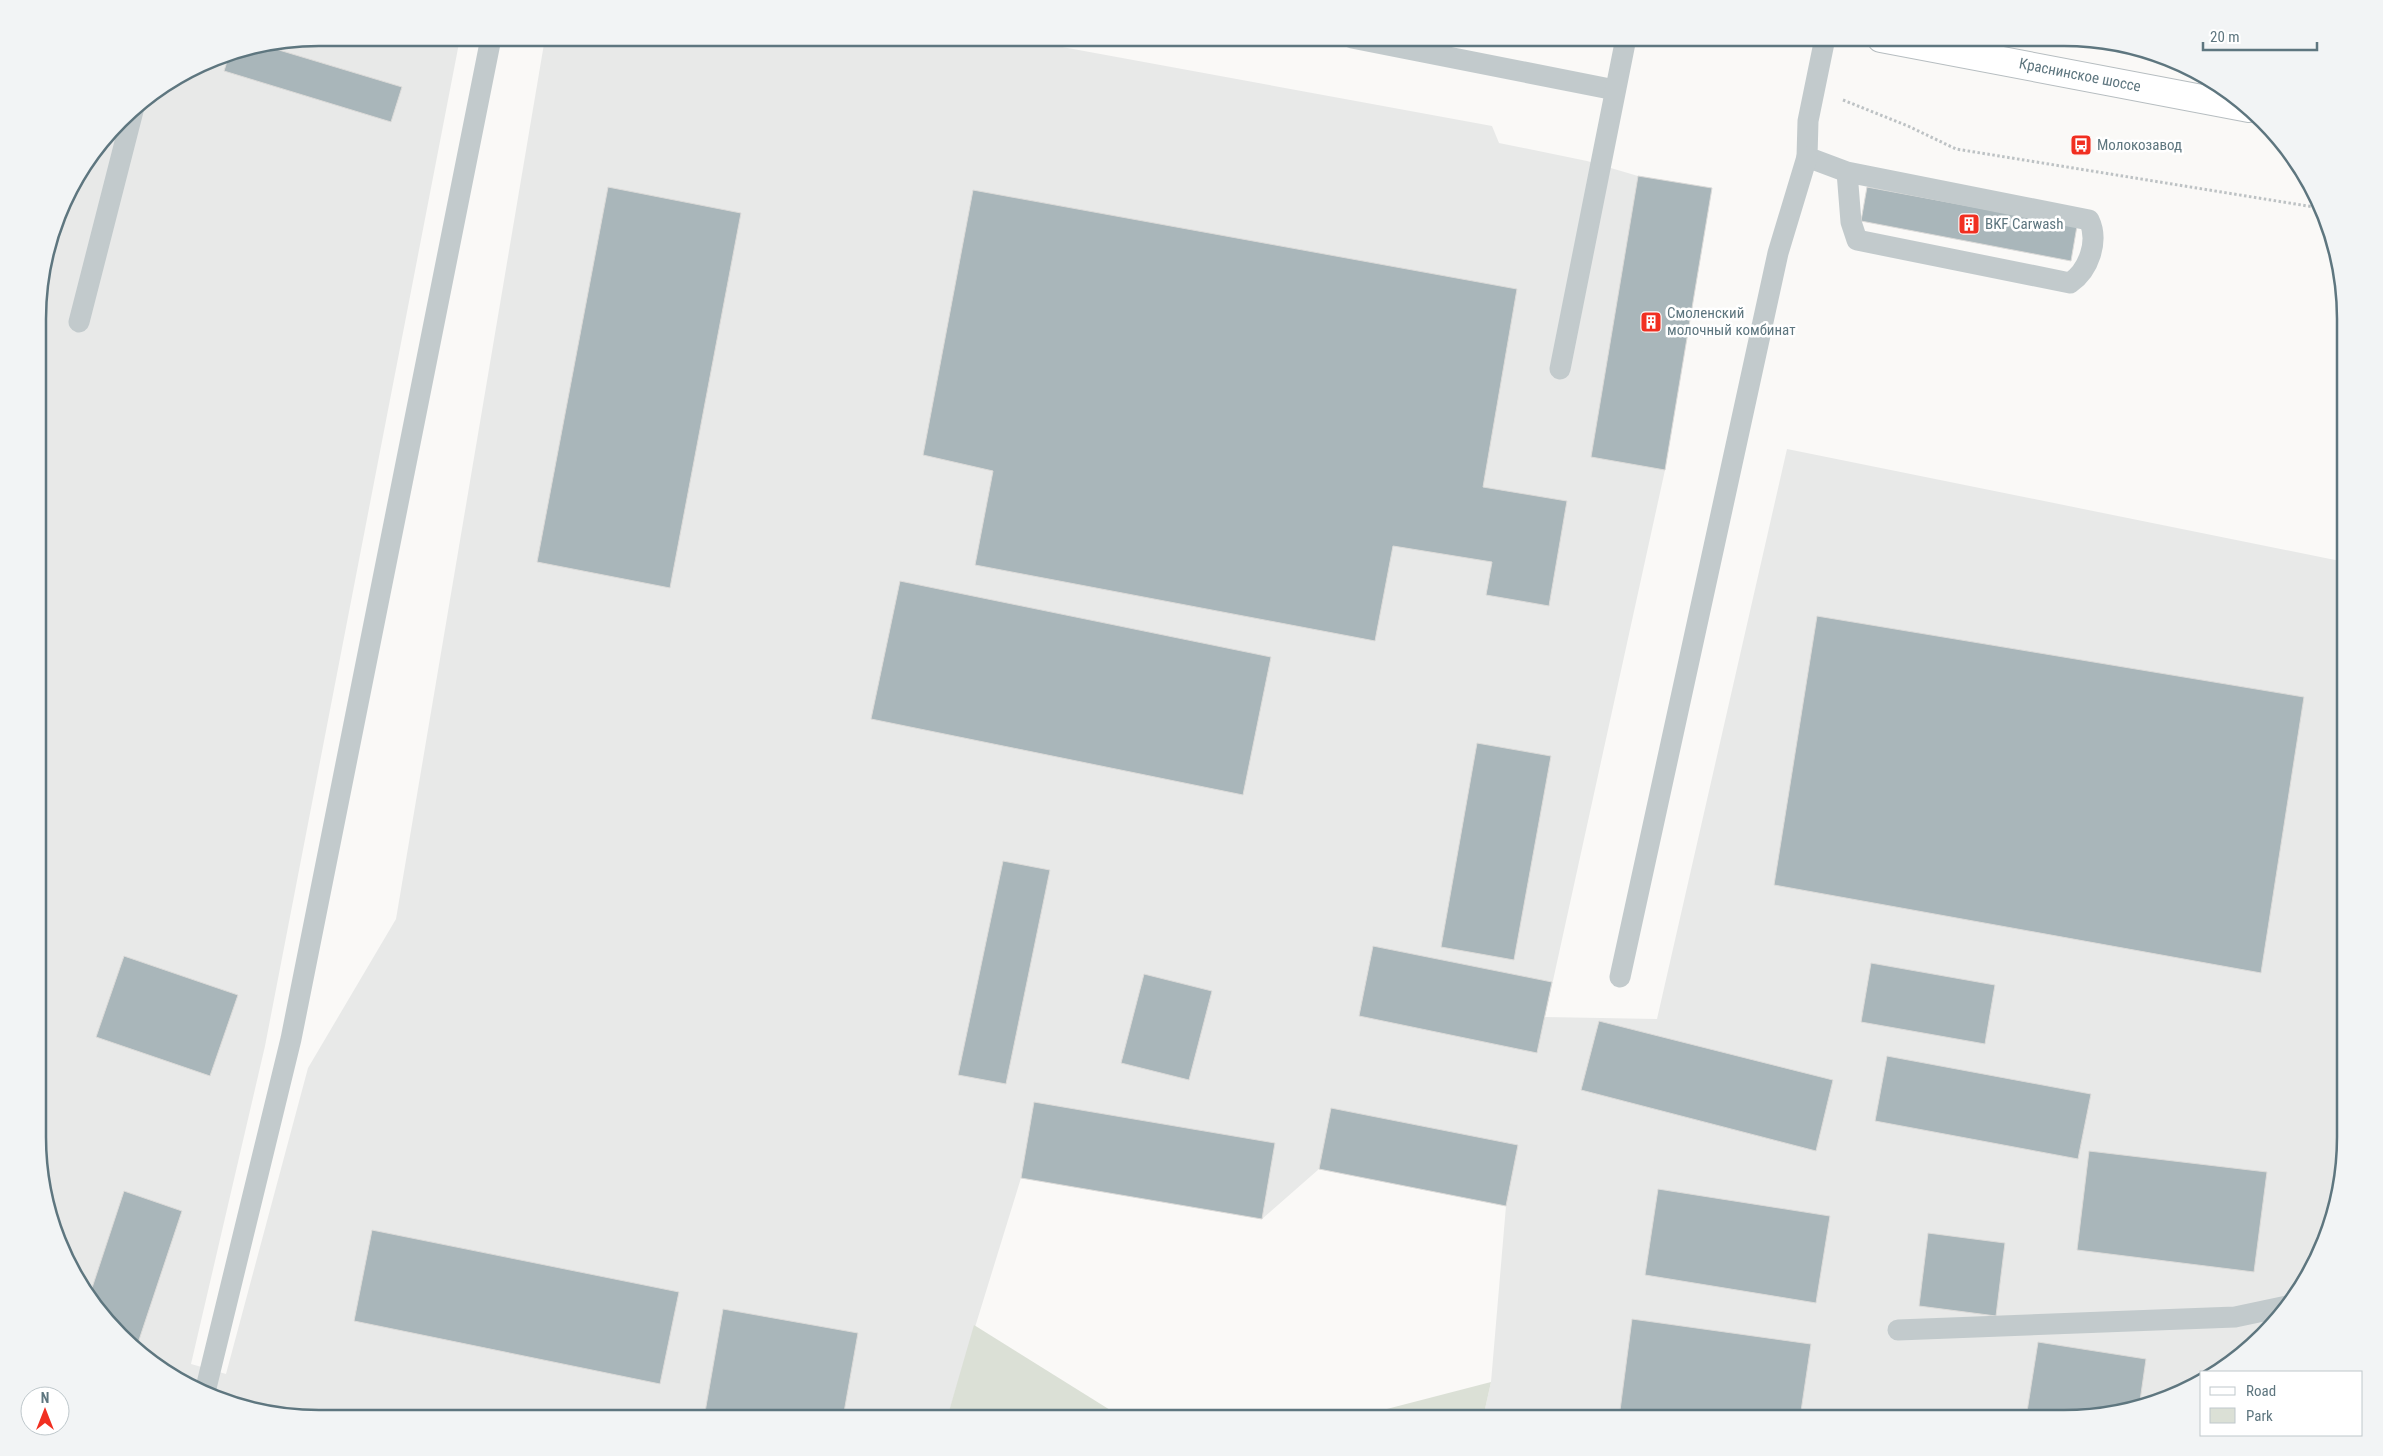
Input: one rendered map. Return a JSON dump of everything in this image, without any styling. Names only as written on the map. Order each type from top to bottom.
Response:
[{"type":"main road","name":"Краснинское шоссе","points":[[1968,46],[1990,48],[2231,104]]},
{"type":"lane","points":[[206,1385],[291,1039],[488,46]]},
{"type":"lane","points":[[1392,46],[1615,90]]},
{"type":"lane","points":[[1560,369],[1624,46]]},
{"type":"lane","points":[[1620,977],[1778,252],[1807,157],[1808,121],[1823,46]]},
{"type":"lane","points":[[79,322],[130,122]]},
{"type":"lane","points":[[1807,157],[1847,172],[2089,220],[2093,228],[2089,262],[2080,276],[2070,283],[1857,240],[1851,222],[1847,172]]},
{"type":"lane","points":[[1898,1330],[2235,1317],[2276,1308]]},
{"type":"path","points":[[1814,94],[1844,101],[1908,126],[1956,149],[2313,207]]},
{"type":"shaded area","points":[[319,46],[458,46],[265,1046],[191,1364],[226,1374],[308,1068],[396,919],[544,46],[1057,46],[1492,126],[1499,143],[1587,161],[1638,176],[1712,188],[1665,470],[1545,1017],[1657,1019],[1787,449],[2337,560],[2337,1137],[2332,1190],[2322,1225],[2309,1258],[2291,1289],[2269,1317],[2244,1342],[2216,1364],[2200,1371],[2200,1373],[2185,1382],[2152,1395],[2117,1405],[2064,1410],[1485,1410],[1491,1382],[1506,1206],[1319,1169],[1262,1219],[1021,1178],[949,1410],[319,1410],[283,1407],[266,1405],[231,1395],[198,1382],[167,1364],[139,1342],[114,1317],[92,1289],[74,1258],[61,1225],[51,1190],[47,1155],[46,319],[51,266],[61,231],[74,198],[92,167],[114,139],[139,114],[167,92],[198,74],[231,61],[266,51]]},
{"type":"green space","points":[[974,1325],[1110,1410],[949,1410]]},
{"type":"green space","points":[[1491,1382],[1485,1410],[1383,1410]]},
{"type":"building","points":[[278,50],[402,87],[391,122],[224,71],[227,63],[266,51]]},
{"type":"building","name":"Смоленский молочный комбинат","points":[[1638,176],[1712,188],[1665,470],[1591,457]]},
{"type":"building","points":[[608,187],[741,213],[670,588],[537,562]]},
{"type":"building","name":"BKF Carwash","points":[[1867,187],[2077,226],[2071,261],[1861,221]]},
{"type":"building","points":[[973,190],[1517,289],[1483,487],[1567,501],[1549,606],[1486,595],[1492,562],[1393,546],[1375,641],[975,565],[993,471],[923,455]]},
{"type":"building","points":[[900,581],[1271,657],[1243,795],[871,719]]},
{"type":"building","points":[[1817,616],[2304,697],[2261,973],[1774,885]]},
{"type":"building","points":[[1477,743],[1551,756],[1514,960],[1441,947]]},
{"type":"building","points":[[1003,861],[1050,870],[1006,1084],[958,1075]]},
{"type":"building","points":[[1373,946],[1552,982],[1537,1053],[1359,1016]]},
{"type":"building","points":[[124,956],[238,995],[210,1076],[96,1037]]},
{"type":"building","points":[[1871,963],[1995,985],[1985,1044],[1861,1022]]},
{"type":"building","points":[[1144,974],[1212,991],[1189,1080],[1121,1063]]},
{"type":"building","points":[[1599,1021],[1833,1080],[1816,1151],[1581,1090]]},
{"type":"building","points":[[1887,1056],[2091,1094],[2078,1159],[1875,1121]]},
{"type":"building","points":[[1034,1102],[1275,1143],[1262,1219],[1021,1178]]},
{"type":"building","points":[[1331,1108],[1518,1145],[1506,1206],[1319,1169]]},
{"type":"building","points":[[2089,1151],[2267,1172],[2254,1272],[2077,1250]]},
{"type":"building","points":[[1658,1189],[1830,1216],[1816,1303],[1645,1275]]},
{"type":"building","points":[[124,1191],[182,1211],[138,1342],[114,1317],[92,1289]]},
{"type":"building","points":[[372,1230],[679,1292],[660,1384],[354,1321]]},
{"type":"building","points":[[1928,1233],[2005,1243],[1996,1316],[1919,1306]]},
{"type":"building","points":[[723,1309],[858,1333],[844,1410],[705,1410]]},
{"type":"building","points":[[1632,1319],[1811,1344],[1801,1410],[1620,1410]]},
{"type":"building","points":[[2038,1342],[2146,1359],[2140,1398],[2117,1405],[2082,1409],[2027,1410]]},
{"type":"place","name":"Молокозавод","points":[[2081,145]]},
{"type":"place","name":"BKF Carwash","points":[[1969,224]]},
{"type":"place","name":"Смоленский молочный комбинат","points":[[1651,322]]}]
